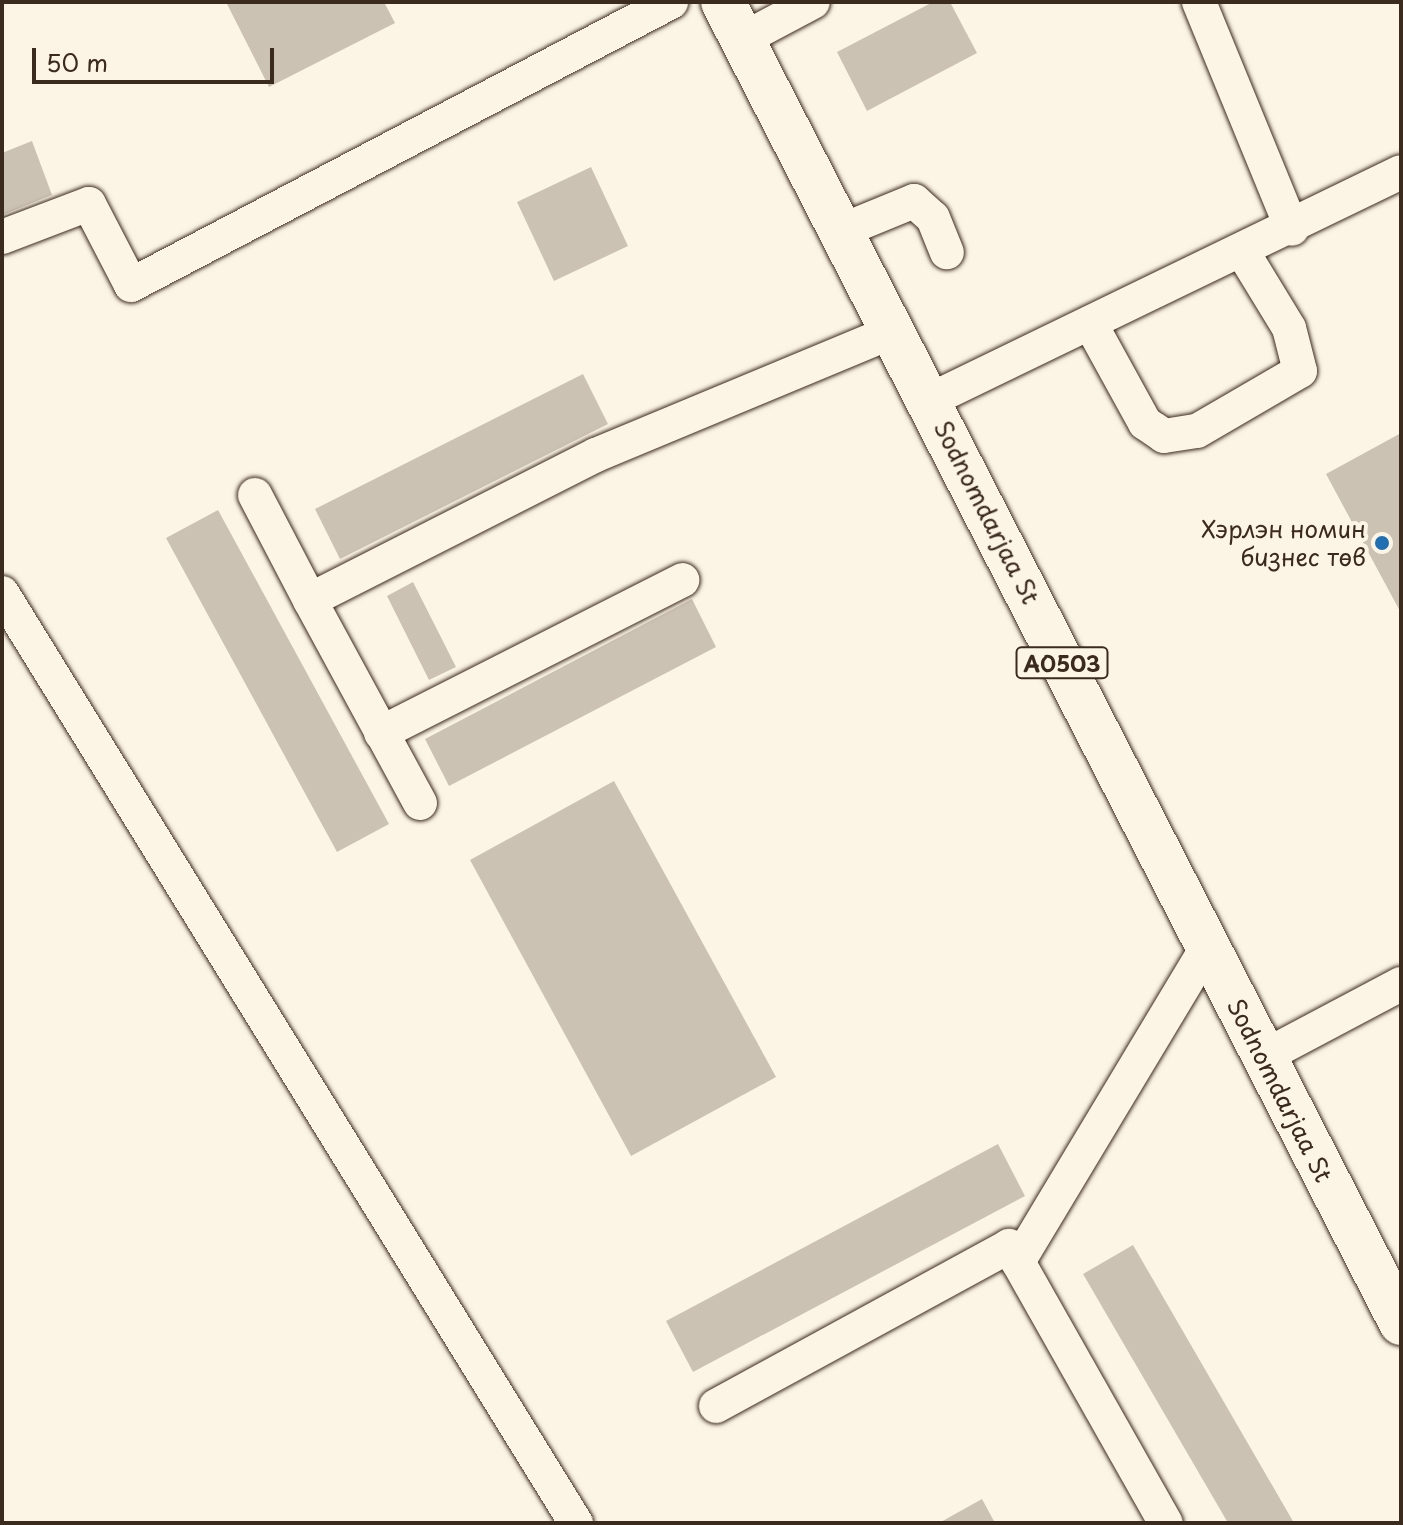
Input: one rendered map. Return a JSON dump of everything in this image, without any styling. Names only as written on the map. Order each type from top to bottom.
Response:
[{"type":"main road","name":"Sodnomdarjaa St","points":[[733,21],[930,400],[1206,949],[1401,1323]]},
{"type":"street","points":[[2,237],[89,204],[131,285],[671,2]]},
{"type":"street","points":[[733,21],[813,2]]},
{"type":"street","points":[[1199,2],[1292,229]]},
{"type":"street","points":[[930,400],[1292,229],[1401,172]]},
{"type":"street","points":[[841,231],[914,201],[933,218],[947,252]]},
{"type":"street","points":[[1090,323],[1145,423],[1164,436],[1197,431],[1300,371],[1289,328],[1242,251]]},
{"type":"street","points":[[310,600],[596,455],[892,332]]},
{"type":"street","points":[[255,495],[420,803]]},
{"type":"street","points":[[381,733],[682,580]]},
{"type":"street","points":[[2,593],[576,1523]]},
{"type":"street","points":[[1018,1262],[1206,949]]},
{"type":"street","points":[[1263,1057],[1401,984]]},
{"type":"street","points":[[716,1406],[1009,1246],[1166,1523]]},
{"type":"building","points":[[226,2],[384,2],[395,23],[269,87]]},
{"type":"building","points":[[933,2],[950,2],[977,53],[867,111],[837,52]]},
{"type":"building","points":[[32,141],[52,195],[2,215],[2,153]]},
{"type":"building","points":[[591,167],[628,246],[554,281],[517,202]]},
{"type":"building","points":[[583,374],[608,424],[340,559],[315,509]]},
{"type":"building","name":"Хэрлэн номин бизнес төв","points":[[1401,433],[1401,613],[1326,474]]},
{"type":"building","points":[[218,510],[389,824],[337,852],[166,538]]},
{"type":"building","points":[[413,582],[456,667],[429,680],[387,596]]},
{"type":"building","points":[[692,599],[716,647],[449,786],[425,739]]},
{"type":"building","points":[[614,781],[776,1077],[631,1156],[470,860]]},
{"type":"building","points":[[998,1144],[1025,1196],[693,1372],[666,1321]]},
{"type":"building","points":[[1133,1245],[1294,1523],[1228,1523],[1083,1274]]},
{"type":"building","points":[[982,1499],[995,1523],[939,1523]]},
{"type":"place","name":"Хэрлэн номин бизнес төв","points":[[1382,543]]}]
